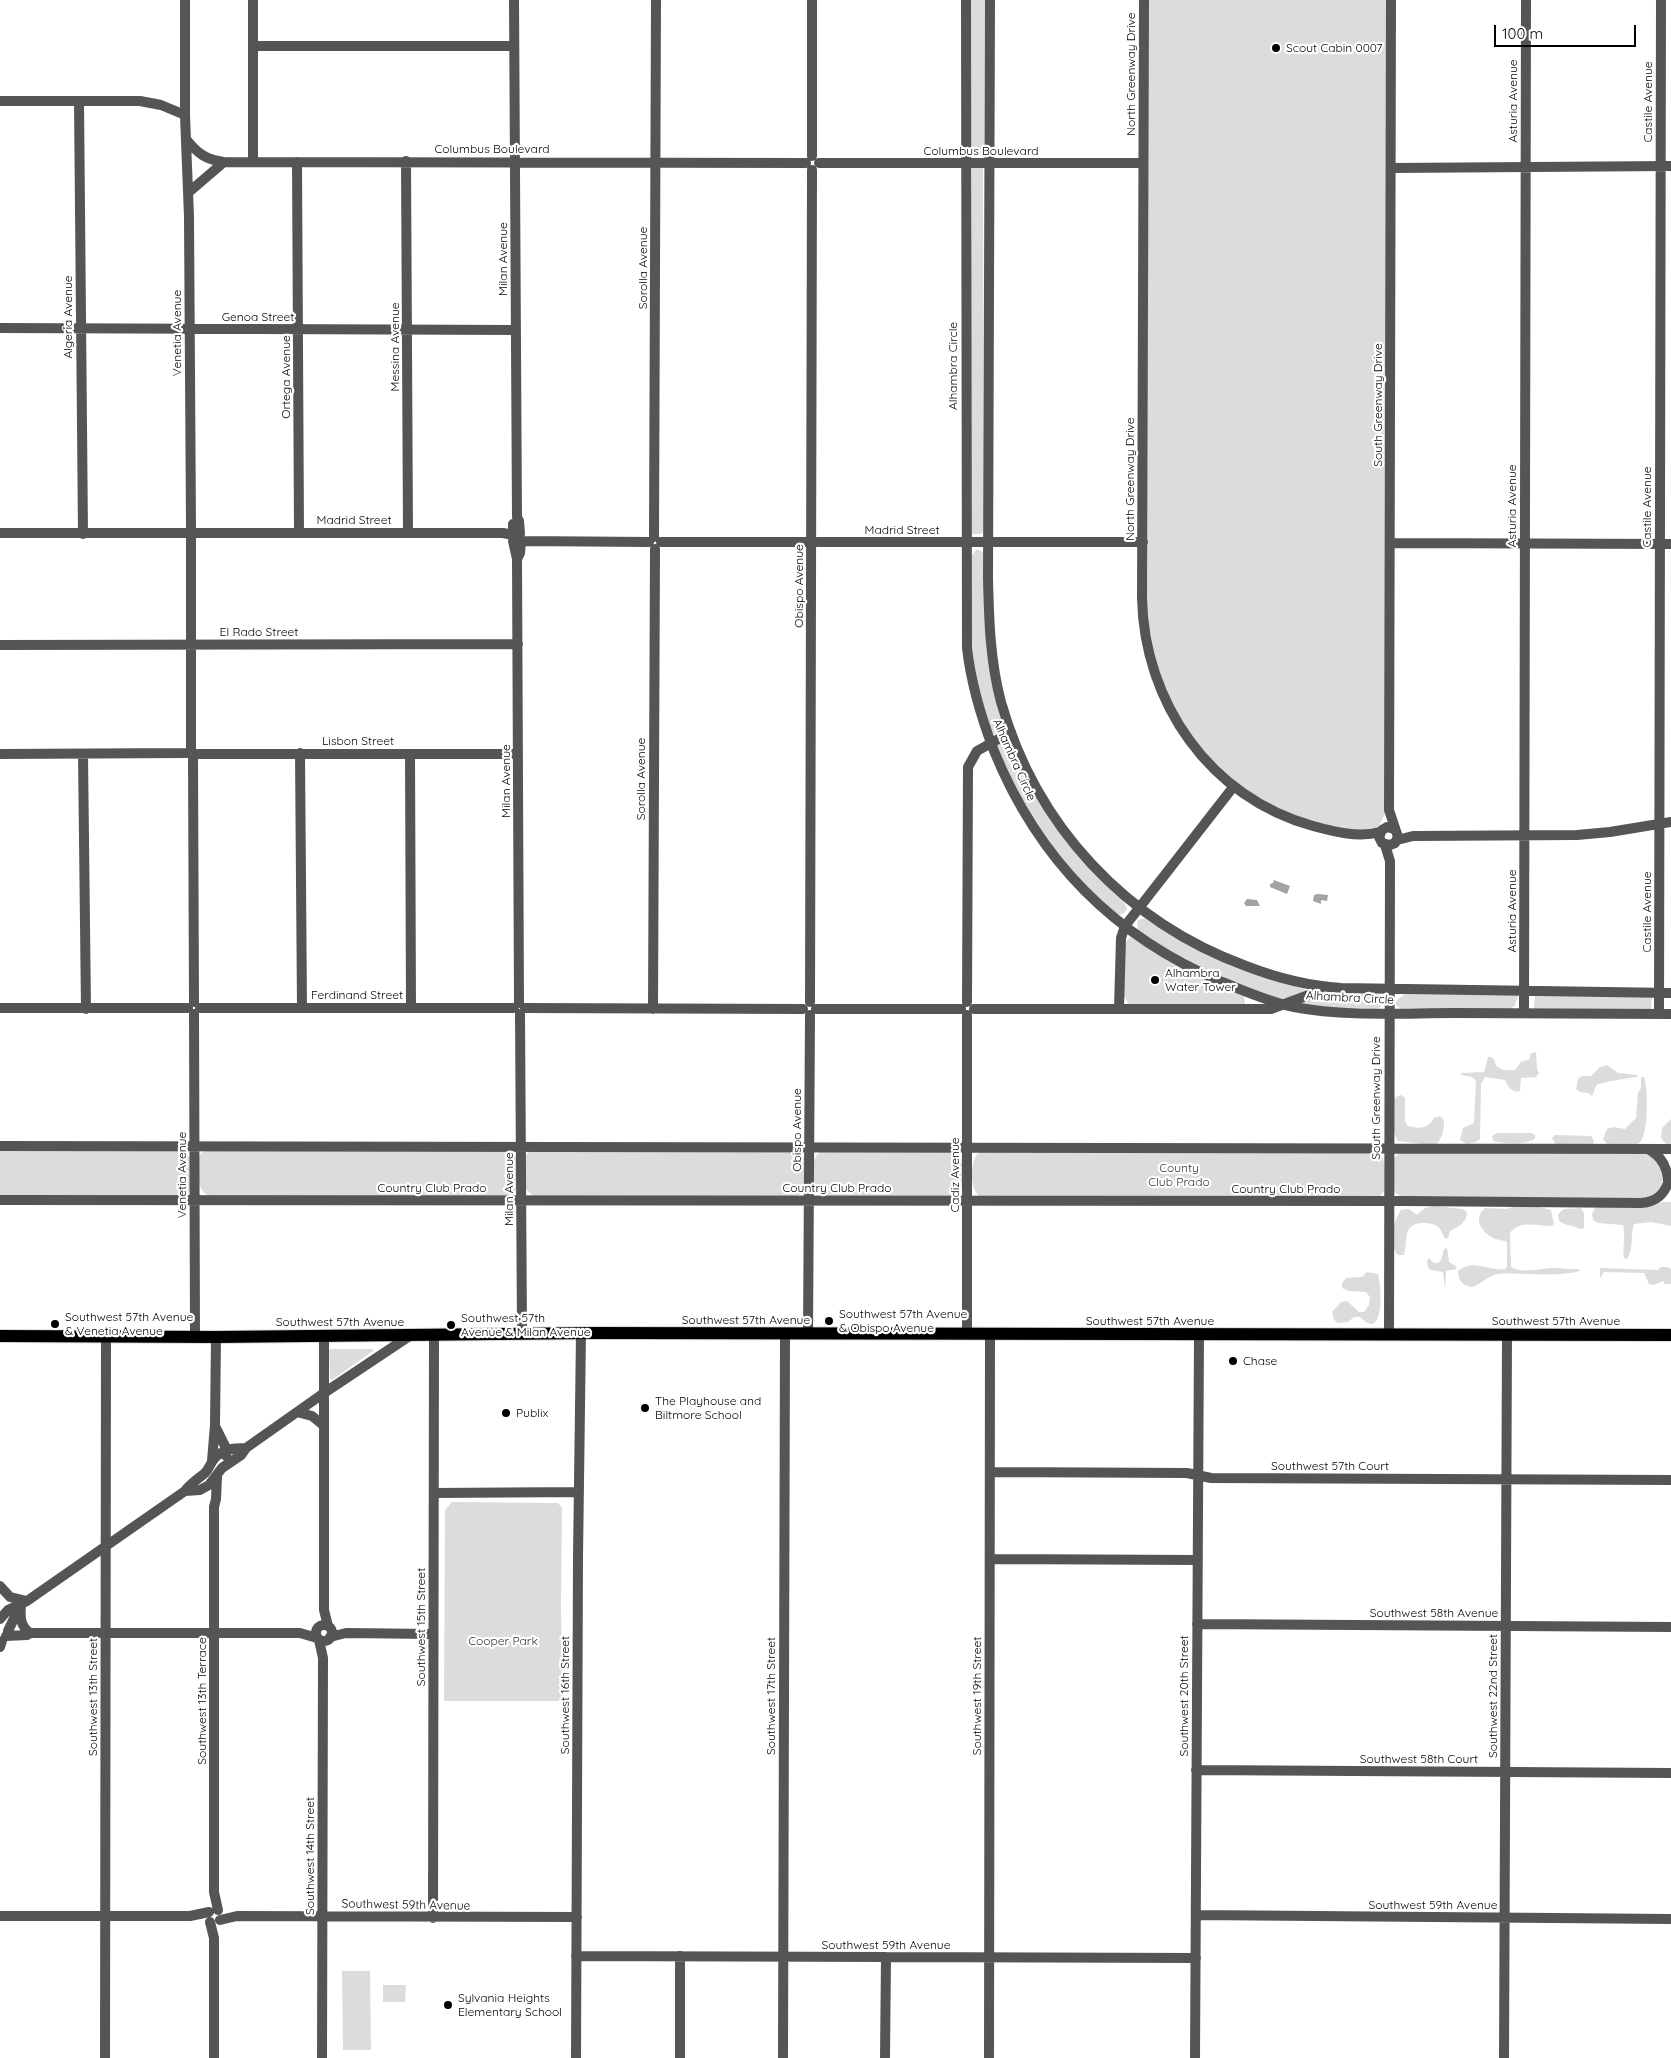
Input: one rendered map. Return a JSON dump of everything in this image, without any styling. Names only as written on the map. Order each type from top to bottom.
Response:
[{"type":"main road","name":"Southwest 57th Avenue","points":[[0,1336],[411,1336],[522,1333],[1671,1335]]},
{"type":"street","name":"Venetia Avenue","points":[[185,0],[186,139],[189,192],[195,1337]]},
{"type":"street","points":[[252,0],[253,162]]},
{"type":"street","name":"Milan Avenue","points":[[514,0],[517,517],[519,521],[517,538],[520,553],[517,559],[522,1333]]},
{"type":"street","name":"Sorolla Avenue","points":[[653,1009],[656,0]]},
{"type":"street","name":"Obispo Avenue","points":[[808,1334],[812,0]]},
{"type":"street","name":"Alhambra Circle","points":[[966,0],[965,542],[966,620],[969,664],[978,706],[991,744],[1009,786],[1034,830],[1086,894],[1154,947],[1238,989],[1285,1005],[1332,1012],[1671,1014]]},
{"type":"street","name":"Alhambra Circle","points":[[990,0],[989,543],[991,643],[997,685],[1011,732],[1036,787],[1067,835],[1098,871],[1138,908],[1175,933],[1224,957],[1283,978],[1322,987],[1671,993]]},
{"type":"street","name":"North Greenway Drive","points":[[1144,0],[1143,618],[1148,650],[1156,680],[1168,707],[1188,741],[1209,765],[1234,786],[1265,807],[1290,819],[1332,831],[1389,836],[1525,836],[1589,834],[1671,822]]},
{"type":"street","name":"South Greenway Drive","points":[[1388,1335],[1391,0]]},
{"type":"street","name":"Asturia Avenue","points":[[1524,1013],[1526,0]]},
{"type":"street","name":"Castile Avenue","points":[[1659,1014],[1660,544],[1666,166],[1661,0]]},
{"type":"street","points":[[253,46],[514,46]]},
{"type":"street","points":[[0,101],[149,102],[186,115]]},
{"type":"street","name":"Algeria Avenue","points":[[79,101],[83,534]]},
{"type":"street","name":"Columbus Boulevard","points":[[186,139],[201,155],[212,160],[224,162],[1143,163]]},
{"type":"street","name":"Messina Avenue","points":[[406,161],[408,533]]},
{"type":"street","points":[[189,192],[224,162]]},
{"type":"street","name":"Ortega Avenue","points":[[297,162],[299,532]]},
{"type":"street","points":[[1391,168],[1666,166]]},
{"type":"street","name":"Genoa Street","points":[[0,328],[516,330]]},
{"type":"street","name":"Madrid Street","points":[[0,533],[503,533],[517,538],[655,543],[1143,542]]},
{"type":"street","points":[[1390,543],[1671,544]]},
{"type":"street","name":"El Rado Street","points":[[0,645],[518,644]]},
{"type":"street","name":"Cadiz Avenue","points":[[967,1334],[968,767],[975,753],[1011,732]]},
{"type":"street","points":[[300,753],[302,1008]]},
{"type":"street","name":"Lisbon Street","points":[[0,754],[518,754]]},
{"type":"street","points":[[83,754],[86,1008]]},
{"type":"street","points":[[410,754],[411,1008]]},
{"type":"street","points":[[1119,1009],[1121,943],[1125,926],[1234,786]]},
{"type":"street","points":[[1285,1005],[1322,987]]},
{"type":"street","name":"Ferdinand Street","points":[[0,1008],[1265,1010],[1285,1005]]},
{"type":"street","points":[[0,1146],[1671,1149]]},
{"type":"street","name":"Country Club Prado","points":[[0,1200],[1389,1201],[1641,1203],[1654,1200],[1669,1189],[1664,1163],[1655,1153],[1648,1149]]},
{"type":"street","name":"Southwest 16th Street","points":[[576,2058],[579,1492],[582,1333]]},
{"type":"street","name":"Southwest 17th Street","points":[[783,2058],[785,1334]]},
{"type":"street","name":"Southwest 19th Street","points":[[989,2058],[990,1334]]},
{"type":"street","name":"Southwest 20th Street","points":[[1195,2058],[1199,1334]]},
{"type":"street","name":"Southwest 22nd Street","points":[[1504,2058],[1507,1334]]},
{"type":"street","name":"Southwest 15th Street","points":[[433,1918],[434,1335]]},
{"type":"street","name":"Southwest 13th Street","points":[[105,2058],[106,1336]]},
{"type":"street","name":"Southwest 14th Street","points":[[322,2058],[324,1336]]},
{"type":"street","points":[[185,1492],[200,1490],[241,1455],[246,1448],[324,1393],[411,1336]]},
{"type":"street","points":[[204,1487],[210,1466],[215,1425],[216,1337]]},
{"type":"street","points":[[297,1412],[312,1416],[323,1425]]},
{"type":"street","points":[[215,1425],[226,1450]]},
{"type":"street","points":[[0,1619],[8,1610],[24,1603],[185,1492],[226,1450],[246,1448]]},
{"type":"street","name":"Southwest 13th Terrace","points":[[214,2058],[214,1507],[226,1450]]},
{"type":"street","name":"Southwest 57th Court","points":[[990,1472],[1187,1473],[1211,1478],[1671,1480]]},
{"type":"street","name":"Southwest 13th Terrace","points":[[204,1487],[214,1507]]},
{"type":"street","points":[[434,1493],[579,1492]]},
{"type":"street","points":[[990,1559],[1197,1560]]},
{"type":"street","points":[[0,1586],[10,1597],[24,1603]]},
{"type":"street","points":[[24,1603],[21,1621],[24,1628],[30,1633]]},
{"type":"street","points":[[3,1639],[24,1603]]},
{"type":"street","points":[[0,1607],[0,1619],[6,1625],[3,1639]]},
{"type":"street","name":"Southwest 58th Avenue","points":[[1197,1624],[1671,1627]]},
{"type":"street","points":[[3,1639],[30,1633],[433,1634]]},
{"type":"street","name":"Southwest 58th Court","points":[[1196,1770],[1671,1773]]},
{"type":"street","name":"Southwest 59th Avenue","points":[[1196,1915],[1671,1919]]},
{"type":"street","name":"Southwest 59th Avenue","points":[[0,1916],[576,1918]]},
{"type":"street","name":"Southwest 59th Avenue","points":[[576,1956],[1196,1958]]},
{"type":"street","points":[[680,1956],[680,2058]]},
{"type":"street","points":[[885,2058],[886,1957]]},
{"type":"green space","points":[[970,0],[985,0],[984,155],[970,155]]},
{"type":"green space","points":[[1148,0],[1387,0],[1385,814],[1378,828],[1363,831],[1330,827],[1275,808],[1251,795],[1224,773],[1182,725],[1158,673],[1146,614]]},
{"type":"green space","points":[[972,168],[983,168],[984,527],[982,534],[972,534],[969,528]]},
{"type":"green space","points":[[977,549],[984,553],[1005,728],[998,735],[991,732],[971,661],[971,556]]},
{"type":"green space","points":[[1009,740],[1043,803],[1062,833],[1083,861],[1115,891],[1125,904],[1127,909],[1123,914],[1117,915],[1068,869],[1025,808],[997,748],[997,745]]},
{"type":"green space","points":[[1144,918],[1172,935],[1306,990],[1285,1000],[1242,988],[1170,954],[1138,931],[1137,921]]},
{"type":"green space","points":[[1131,937],[1179,967],[1244,995],[1245,1004],[1129,1004],[1123,995],[1125,945]]},
{"type":"green space","points":[[1328,991],[1377,993],[1382,997],[1383,1001],[1380,1008],[1376,1009],[1325,1009],[1296,1003]]},
{"type":"green space","points":[[1406,993],[1518,995],[1518,997],[1515,1005],[1509,1010],[1401,1009],[1396,1005],[1396,1001]]},
{"type":"green space","points":[[1535,993],[1652,995],[1651,1010],[1534,1009]]},
{"type":"green space","points":[[1535,1052],[1539,1073],[1536,1077],[1521,1078],[1520,1091],[1511,1089],[1505,1080],[1485,1077],[1481,1084],[1480,1139],[1467,1144],[1460,1140],[1463,1128],[1474,1123],[1476,1081],[1472,1077],[1461,1075],[1461,1073],[1484,1072],[1488,1057],[1494,1059],[1496,1066],[1503,1070],[1515,1070],[1521,1062],[1530,1059],[1530,1054]]},
{"type":"green space","points":[[1607,1065],[1618,1073],[1638,1075],[1637,1077],[1599,1084],[1596,1086],[1592,1096],[1576,1089],[1578,1079],[1582,1076],[1591,1076],[1600,1067]]},
{"type":"green space","points":[[1641,1077],[1644,1077],[1647,1101],[1645,1131],[1642,1139],[1639,1143],[1632,1145],[1607,1144],[1603,1139],[1607,1129],[1613,1127],[1625,1129],[1636,1118]]},
{"type":"green space","points":[[1401,1095],[1405,1098],[1405,1121],[1408,1126],[1423,1127],[1432,1122],[1434,1118],[1440,1116],[1444,1120],[1443,1132],[1437,1144],[1398,1141],[1394,1127],[1394,1101],[1396,1097]]},
{"type":"green space","points":[[1671,1119],[1671,1144],[1666,1144],[1661,1138],[1662,1128]]},
{"type":"green space","points":[[1497,1133],[1531,1133],[1535,1135],[1535,1139],[1514,1143],[1493,1141],[1492,1136]]},
{"type":"green space","points":[[1555,1135],[1591,1136],[1594,1141],[1592,1146],[1556,1145],[1552,1138]]},
{"type":"green space","points":[[0,1151],[182,1151],[190,1157],[191,1189],[188,1194],[182,1196],[0,1196]]},
{"type":"green space","points":[[205,1151],[507,1151],[514,1154],[517,1158],[517,1188],[513,1195],[507,1197],[209,1196],[202,1189],[199,1180],[199,1157]]},
{"type":"green space","points":[[532,1151],[797,1151],[805,1158],[805,1190],[800,1195],[794,1197],[534,1197],[526,1189],[525,1157],[527,1153]]},
{"type":"green space","points":[[822,1151],[954,1152],[962,1159],[963,1182],[960,1190],[951,1197],[822,1197],[815,1190],[813,1168],[815,1158]]},
{"type":"green space","name":"County Club Prado","points":[[983,1151],[1376,1152],[1383,1158],[1385,1174],[1384,1191],[1380,1196],[1373,1198],[982,1198],[975,1190],[972,1171],[977,1154]]},
{"type":"green space","points":[[1400,1152],[1646,1154],[1658,1164],[1662,1178],[1658,1190],[1644,1198],[1403,1198],[1394,1192],[1393,1160]]},
{"type":"green space","points":[[1662,1202],[1671,1202],[1671,1226],[1651,1222],[1634,1224],[1627,1259],[1624,1258],[1623,1225],[1598,1223],[1593,1220],[1592,1214],[1595,1208],[1612,1206],[1644,1208]]},
{"type":"green space","points":[[1532,1205],[1551,1210],[1554,1224],[1552,1226],[1519,1226],[1510,1233],[1511,1267],[1521,1270],[1555,1268],[1579,1269],[1580,1271],[1560,1274],[1498,1274],[1471,1287],[1463,1284],[1458,1271],[1464,1267],[1475,1265],[1505,1269],[1507,1266],[1507,1242],[1495,1239],[1486,1233],[1479,1221],[1481,1212],[1485,1208],[1506,1209]]},
{"type":"green space","points":[[1434,1206],[1463,1209],[1467,1212],[1466,1219],[1450,1231],[1446,1239],[1435,1225],[1415,1224],[1408,1230],[1404,1255],[1398,1255],[1393,1245],[1392,1232],[1401,1210],[1409,1209],[1417,1215],[1425,1208]]},
{"type":"green space","points":[[1581,1208],[1584,1213],[1584,1228],[1580,1229],[1559,1221],[1558,1214],[1564,1209]]},
{"type":"green space","points":[[1447,1248],[1449,1262],[1456,1266],[1457,1269],[1446,1271],[1445,1289],[1443,1272],[1428,1268],[1427,1260],[1429,1258],[1434,1263],[1438,1263],[1441,1260],[1444,1249]]},
{"type":"green space","points":[[1661,1267],[1671,1269],[1671,1284],[1665,1284],[1663,1281],[1654,1285],[1649,1284],[1644,1273],[1604,1272],[1600,1277],[1600,1268],[1658,1270]]},
{"type":"green space","points":[[1367,1272],[1378,1274],[1380,1309],[1378,1318],[1374,1323],[1368,1323],[1360,1317],[1354,1317],[1348,1322],[1338,1323],[1334,1320],[1332,1312],[1341,1302],[1347,1301],[1359,1312],[1364,1312],[1369,1305],[1370,1297],[1366,1292],[1349,1291],[1342,1288],[1342,1283],[1346,1278],[1362,1277]]},
{"type":"green space","points":[[373,1349],[373,1351],[332,1380],[330,1378],[329,1350]]},
{"type":"green space","name":"Cooper Park","points":[[452,1502],[558,1503],[562,1508],[562,1701],[444,1701],[445,1510]]},
{"type":"green space","points":[[342,1971],[370,1971],[371,2050],[343,2050]]},
{"type":"green space","points":[[383,1985],[406,1985],[405,2002],[383,2002]]},
{"type":"shaded area","points":[[1274,880],[1290,886],[1287,894],[1270,887]]},
{"type":"shaded area","points":[[1314,895],[1328,895],[1327,901],[1321,900],[1321,904],[1313,901]]},
{"type":"shaded area","points":[[1247,899],[1257,900],[1260,906],[1246,906],[1244,903]]},
{"type":"place","name":"Scout Cabin 0007","points":[[1276,48]]},
{"type":"place","name":"Alhambra Water Tower","points":[[1155,980]]},
{"type":"place","name":"Southwest 57th Avenue & Obispo Avenue","points":[[829,1321]]},
{"type":"place","name":"Southwest 57th Avenue & Venetia Avenue","points":[[55,1324]]},
{"type":"place","name":"Southwest 57th Avenue & Milan Avenue","points":[[451,1325]]},
{"type":"place","name":"Chase","points":[[1233,1361]]},
{"type":"place","name":"The Playhouse and Biltmore School","points":[[645,1408]]},
{"type":"place","name":"Publix","points":[[506,1413]]},
{"type":"place","name":"Sylvania Heights Elementary School","points":[[448,2005]]}]
